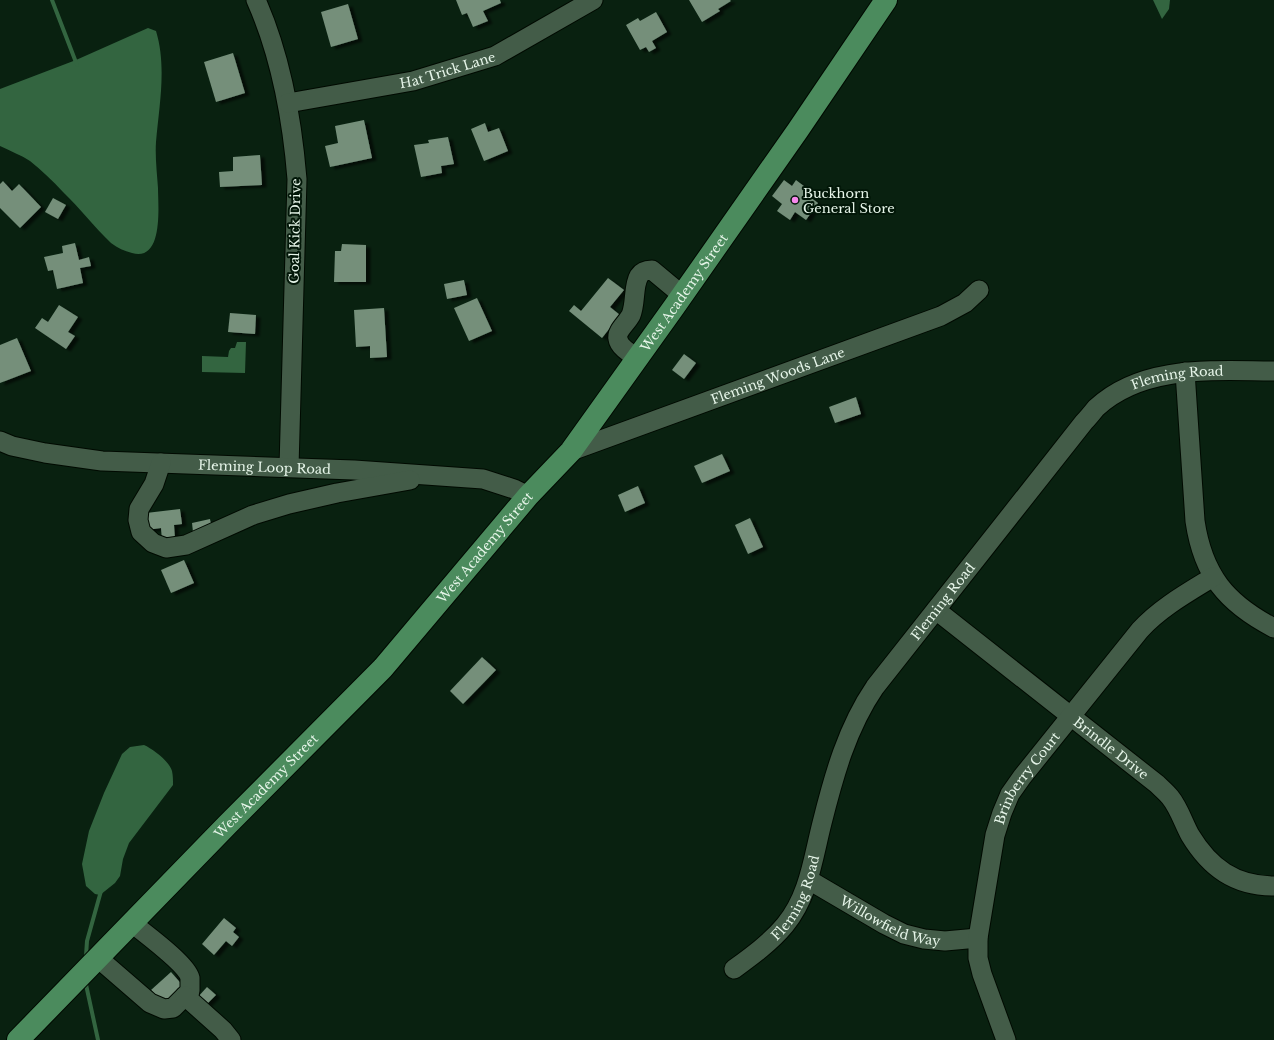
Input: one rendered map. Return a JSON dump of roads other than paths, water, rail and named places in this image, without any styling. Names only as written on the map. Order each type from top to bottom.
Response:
[{"type":"main road","name":"West Academy Street","points":[[18,1040],[383,668],[528,496],[571,450],[798,130],[886,0]]},
{"type":"street","name":"Goal Kick Drive","points":[[256,0],[266,23],[288,104],[294,142],[297,179],[289,467]]},
{"type":"street","name":"Hat Trick Lane","points":[[288,104],[413,81],[495,56],[593,0]]},
{"type":"street","points":[[637,358],[618,342],[617,335],[631,315],[639,275],[644,270],[652,270],[682,295]]},
{"type":"street","name":"Fleming Woods Lane","points":[[571,450],[941,316],[964,303],[979,290]]},
{"type":"street","name":"Fleming Road","points":[[734,969],[755,954],[785,924],[798,903],[808,880],[832,782],[855,721],[875,687],[1079,428],[1097,408],[1130,386],[1185,372],[1274,371]]},
{"type":"street","points":[[1185,372],[1195,522],[1204,559],[1213,577],[1226,594],[1242,609],[1274,628]]},
{"type":"street","name":"Fleming Loop Road","points":[[0,441],[12,446],[45,453],[102,461],[289,467],[483,479],[514,489],[528,496]]},
{"type":"street","points":[[160,463],[154,484],[139,509],[138,520],[141,532],[153,543],[166,548],[186,545],[253,515],[289,504],[337,493],[382,486],[433,475]]},
{"type":"street","name":"Brinberry Court","points":[[1006,1040],[982,974],[978,958],[978,938],[995,835],[1010,794],[1070,716],[1151,618],[1165,607],[1213,577]]},
{"type":"street","name":"Brindle Drive","points":[[936,610],[1157,784],[1170,796],[1179,810],[1190,835],[1211,863],[1228,876],[1243,883],[1274,886]]},
{"type":"street","name":"Willowfield Way","points":[[808,880],[904,934],[924,939],[945,941],[978,938]]},
{"type":"street","points":[[98,958],[150,1002],[164,1009],[173,1008],[190,991],[190,978],[185,970],[132,923]]},
{"type":"street","points":[[185,996],[223,1030],[231,1040]]},
{"type":"waterway","points":[[52,0],[77,65]]},
{"type":"waterway","points":[[86,956],[87,941],[101,891]]},
{"type":"waterway","points":[[85,980],[98,1040]]},
{"type":"place","name":"Buckhorn General Store","points":[[795,200]]}]
